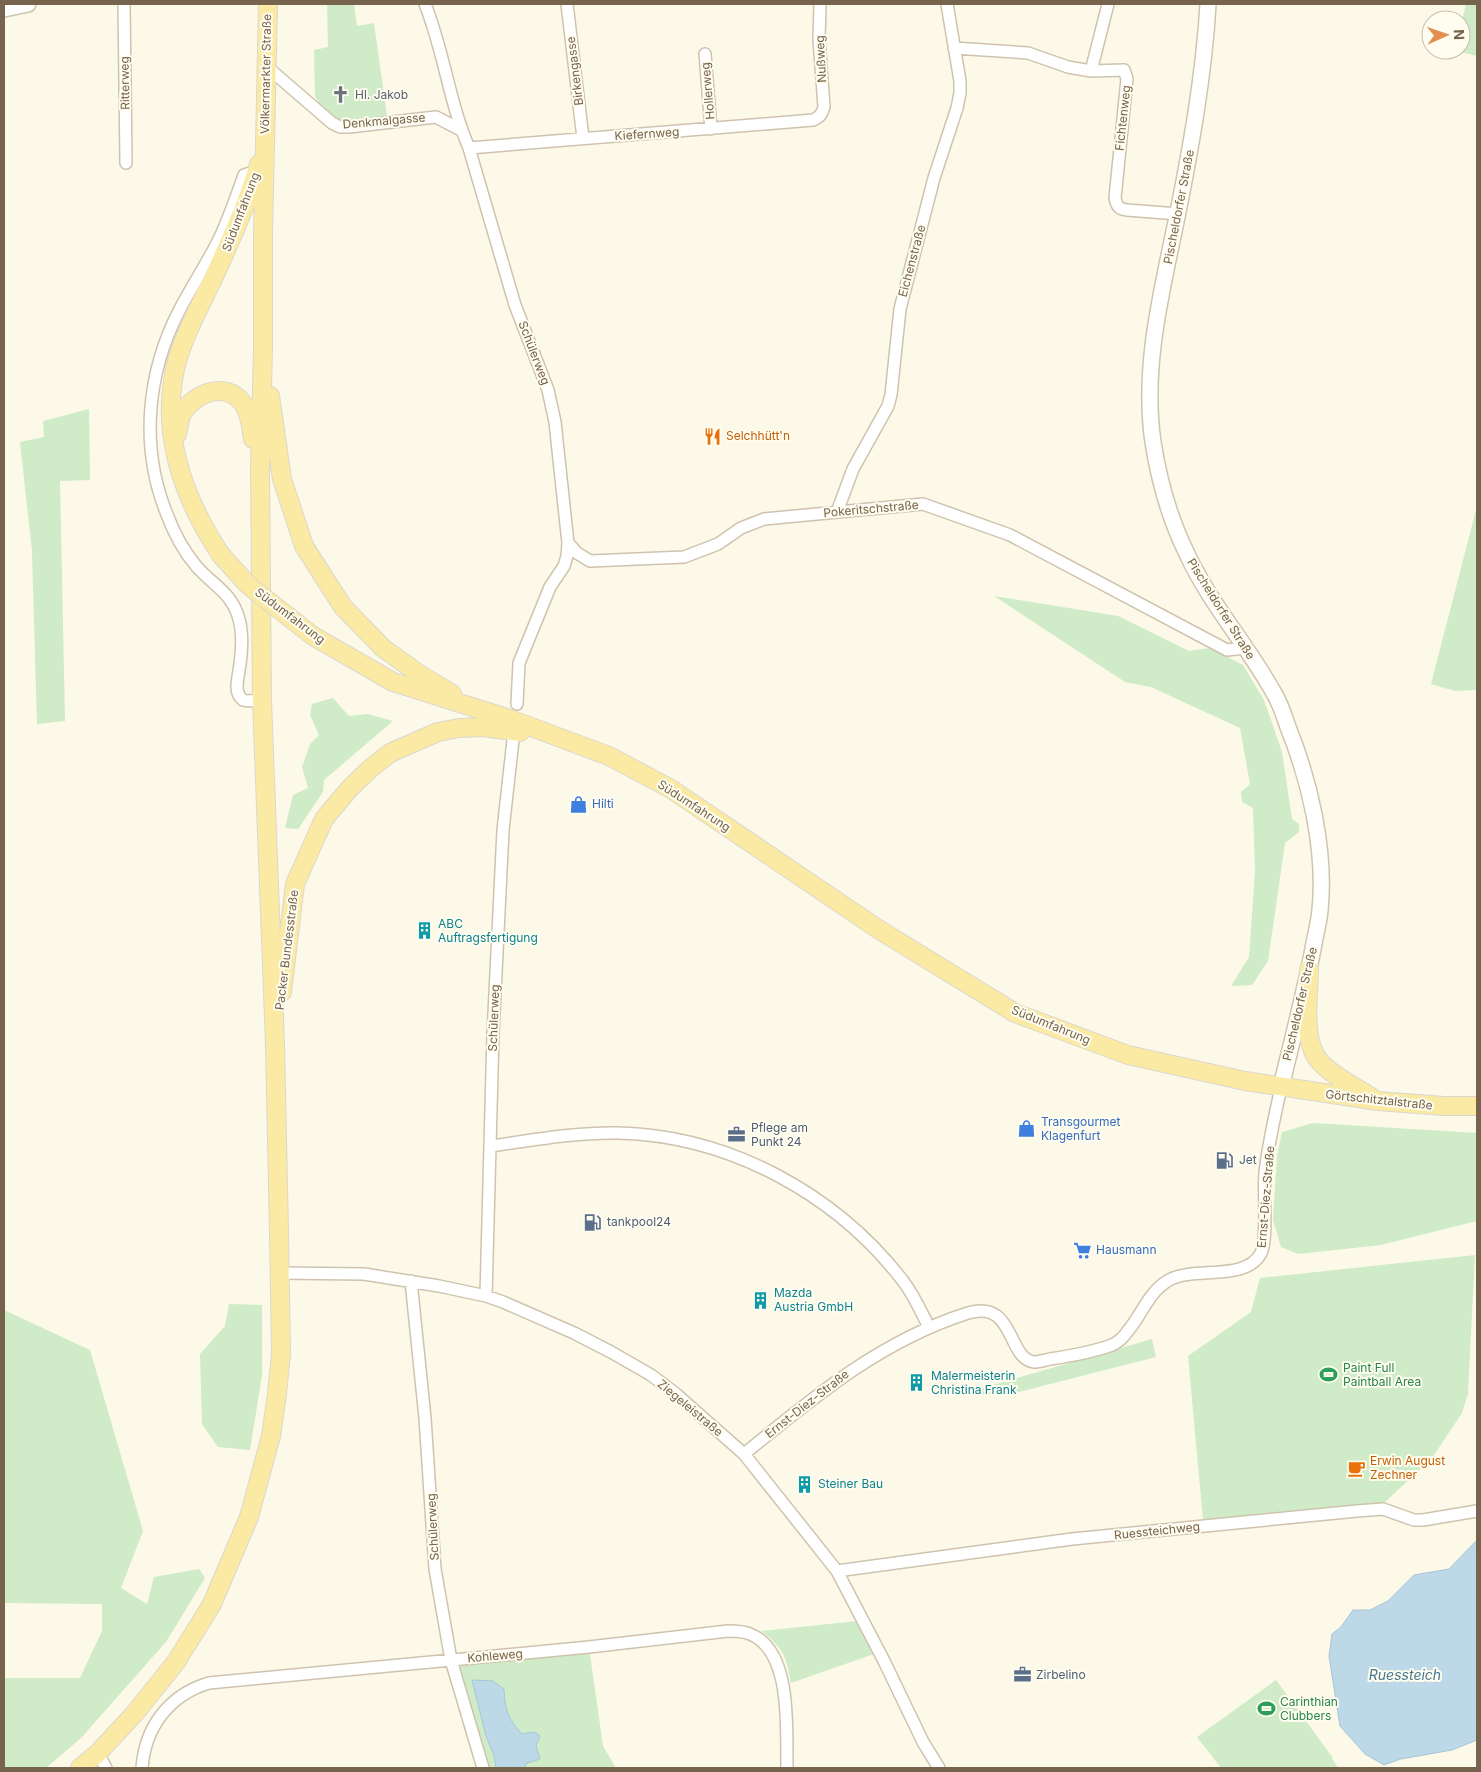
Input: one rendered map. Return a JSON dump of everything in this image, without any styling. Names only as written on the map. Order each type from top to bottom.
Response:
[{"type":"main road","points":[[4,9],[28,4]]},
{"type":"main road","name":"Völkermarkter Straße","points":[[263,349],[268,4]]},
{"type":"main road","name":"Pischeldorfer Straße","points":[[1208,4],[1195,121],[1151,353],[1150,400],[1153,440],[1160,479],[1188,557],[1210,595],[1276,697],[1298,750],[1313,807],[1321,879],[1320,910],[1309,969],[1281,1087]]},
{"type":"main road","name":"Südumfahrung","points":[[265,144],[238,227],[185,338],[176,364],[172,391],[171,417],[174,449],[180,475],[189,500],[204,530],[221,555],[248,585],[313,636],[393,682],[508,718],[609,756],[671,789],[878,929],[1015,1013],[1128,1055],[1281,1087]]},
{"type":"main road","points":[[80,1768],[102,1761],[135,1713],[176,1662],[212,1604],[249,1517],[271,1436],[277,1394],[281,1354],[280,1273],[275,1045],[262,700],[260,469],[263,349]]},
{"type":"main road","points":[[263,349],[282,479],[304,546],[343,607],[383,648],[419,674],[478,710]]},
{"type":"main road","name":"Südumfahrung","points":[[174,449],[182,414],[190,404],[199,396],[210,391],[222,391],[234,395],[242,402],[248,415],[260,469]]},
{"type":"main road","name":"Packer Bundesstraße","points":[[275,1045],[295,884],[324,819],[350,788],[390,753],[430,736],[452,730],[482,727],[508,729],[578,745]]},
{"type":"main road","points":[[1309,969],[1308,1023],[1314,1053],[1320,1062],[1331,1072],[1378,1101]]},
{"type":"main road","name":"Görtschitztalstraße","points":[[1281,1087],[1378,1101],[1444,1106],[1477,1106]]},
{"type":"street","name":"Ritterweg","points":[[124,4],[126,162]]},
{"type":"street","name":"Schülerweg","points":[[425,4],[434,25],[461,130],[469,148],[515,305],[548,390],[556,422],[568,556],[564,566],[550,587],[519,663],[517,704]]},
{"type":"street","name":"Birkengasse","points":[[567,4],[583,138]]},
{"type":"street","name":"Nußweg","points":[[820,4],[819,39],[824,107],[822,113]]},
{"type":"street","name":"Eichenstraße","points":[[837,512],[853,468],[888,406],[891,395],[900,309],[934,178],[957,108],[960,93],[959,69],[947,4]]},
{"type":"street","points":[[954,48],[1028,54],[1068,67],[1091,71],[1108,4]]},
{"type":"street","name":"Hollerweg","points":[[705,54],[711,129]]},
{"type":"street","name":"Denkmalgasse","points":[[266,66],[332,123],[340,126],[349,127],[436,117],[461,130]]},
{"type":"street","name":"Fichtenweg","points":[[1091,71],[1124,70],[1127,79],[1115,198],[1117,206],[1126,210],[1178,214]]},
{"type":"street","points":[[436,117],[453,101]]},
{"type":"street","name":"Kiefernweg","points":[[469,148],[813,120],[822,113]]},
{"type":"street","points":[[257,170],[244,175],[221,236],[179,312],[163,348],[151,399],[150,441],[156,482],[174,530],[198,568],[229,597],[234,606],[242,635],[238,693],[246,701],[262,700]]},
{"type":"street","name":"Pokeritschstraße","points":[[564,566],[576,562],[684,557],[718,544],[741,528],[764,519],[923,504],[1010,535],[1227,650],[1246,648]]},
{"type":"street","points":[[568,543],[590,561]]},
{"type":"street","name":"Schülerweg","points":[[486,1296],[493,1034],[503,830],[512,740]]},
{"type":"street","name":"Ernst-Diez-Straße","points":[[744,1454],[835,1381],[878,1354],[929,1327],[970,1312],[988,1312],[1002,1319],[1022,1356],[1033,1362],[1067,1357],[1114,1344],[1128,1332],[1153,1292],[1171,1279],[1238,1269],[1252,1263],[1261,1253],[1264,1241],[1265,1173],[1281,1087]]},
{"type":"street","points":[[491,1146],[577,1135],[619,1133],[643,1135],[703,1147],[766,1170],[788,1180],[819,1200],[862,1237],[903,1282],[929,1327]]},
{"type":"street","name":"Ziegeleistraße","points":[[280,1273],[364,1274],[486,1296],[574,1333],[651,1376],[704,1417],[744,1454],[836,1572],[938,1768]]},
{"type":"street","name":"Schülerweg","points":[[411,1281],[426,1428],[435,1569],[452,1660],[483,1768]]},
{"type":"street","name":"Ruessteichweg","points":[[836,1572],[1072,1539],[1348,1512],[1383,1510],[1414,1520],[1477,1512]]},
{"type":"street","name":"Kohleweg","points":[[142,1768],[147,1739],[154,1725],[173,1702],[197,1687],[227,1680],[589,1647],[728,1631],[750,1634],[756,1637],[776,1660],[781,1675],[786,1710],[787,1768]]},
{"type":"green space","points":[[327,4],[354,4],[357,26],[374,23],[386,119],[341,123],[327,116],[315,96],[314,50],[328,47]]},
{"type":"green space","points":[[1466,4],[1477,4],[1477,56],[1471,55],[1471,10],[1464,10]]},
{"type":"green space","points":[[89,409],[90,480],[60,481],[65,721],[37,724],[32,551],[20,442],[44,437],[43,421]]},
{"type":"green space","points":[[1477,506],[1477,690],[1455,691],[1431,684]]},
{"type":"green space","points":[[994,596],[1118,616],[1189,651],[1210,648],[1243,665],[1264,700],[1282,752],[1292,819],[1299,824],[1299,832],[1285,843],[1268,961],[1252,985],[1231,986],[1249,957],[1255,872],[1253,808],[1242,802],[1241,792],[1250,784],[1240,728],[1151,687],[1125,682]]},
{"type":"green space","points":[[333,698],[349,716],[367,714],[393,721],[324,780],[323,792],[298,829],[285,828],[293,795],[308,788],[302,767],[310,744],[319,735],[310,715],[312,704]]},
{"type":"green space","points":[[1313,1123],[1477,1133],[1477,1221],[1381,1245],[1298,1254],[1281,1247],[1273,1220],[1277,1156],[1282,1132]]},
{"type":"green space","name":"Paint Full Paintball Area","points":[[1475,1255],[1468,1394],[1462,1413],[1432,1458],[1384,1503],[1203,1520],[1188,1356],[1251,1312],[1260,1278]]},
{"type":"green space","points":[[229,1304],[262,1305],[262,1375],[250,1450],[218,1447],[202,1424],[200,1354],[225,1326]]},
{"type":"green space","points":[[4,1310],[90,1350],[143,1531],[121,1588],[147,1604],[154,1577],[199,1569],[205,1578],[166,1642],[81,1738],[46,1768],[4,1768],[4,1678],[80,1678],[102,1631],[102,1604],[4,1603]]},
{"type":"green space","points":[[1152,1339],[1156,1357],[1015,1393],[979,1395],[972,1391]]},
{"type":"green space","points":[[857,1621],[874,1654],[791,1683],[782,1653],[774,1642],[761,1631]]},
{"type":"green space","points":[[589,1647],[603,1746],[616,1768],[524,1768],[536,1746],[534,1732],[522,1734],[513,1724],[504,1706],[472,1680],[496,1768],[483,1768],[451,1660]]},
{"type":"green space","name":"Carinthian Clubbers","points":[[1276,1680],[1333,1758],[1338,1768],[1221,1768],[1197,1737]]},
{"type":"water","name":"Ruessteich","points":[[1477,1540],[1477,1740],[1452,1750],[1401,1759],[1384,1765],[1365,1754],[1340,1726],[1329,1656],[1332,1634],[1341,1627],[1353,1610],[1370,1610],[1388,1601],[1414,1575],[1449,1569]]},
{"type":"water","points":[[472,1680],[493,1681],[504,1689],[505,1703],[510,1719],[522,1734],[534,1732],[540,1736],[536,1746],[540,1759],[527,1763],[524,1768],[496,1768]]},
{"type":"place","name":"Hl. Jakob","points":[[341,95]]},
{"type":"place","name":"Selchhütt'n","points":[[712,436]]},
{"type":"place","name":"Hilti","points":[[578,804]]},
{"type":"place","name":"ABC Auftragsfertigung","points":[[424,931]]},
{"type":"place","name":"Transgourmet Klagenfurt","points":[[1027,1129]]},
{"type":"place","name":"Pflege am Punkt 24","points":[[737,1135]]},
{"type":"place","name":"Jet","points":[[1225,1160]]},
{"type":"place","name":"tankpool24","points":[[593,1222]]},
{"type":"place","name":"Hausmann","points":[[1082,1250]]},
{"type":"place","name":"Mazda Austria GmbH","points":[[760,1300]]},
{"type":"place","name":"Paint Full Paintball Area","points":[[1329,1375]]},
{"type":"place","name":"Malermeisterin Christina Frank","points":[[917,1383]]},
{"type":"place","name":"Erwin August Zechner","points":[[1356,1468]]},
{"type":"place","name":"Steiner Bau","points":[[804,1484]]},
{"type":"place","name":"Zirbelino","points":[[1022,1675]]},
{"type":"place","name":"Carinthian Clubbers","points":[[1266,1709]]}]
